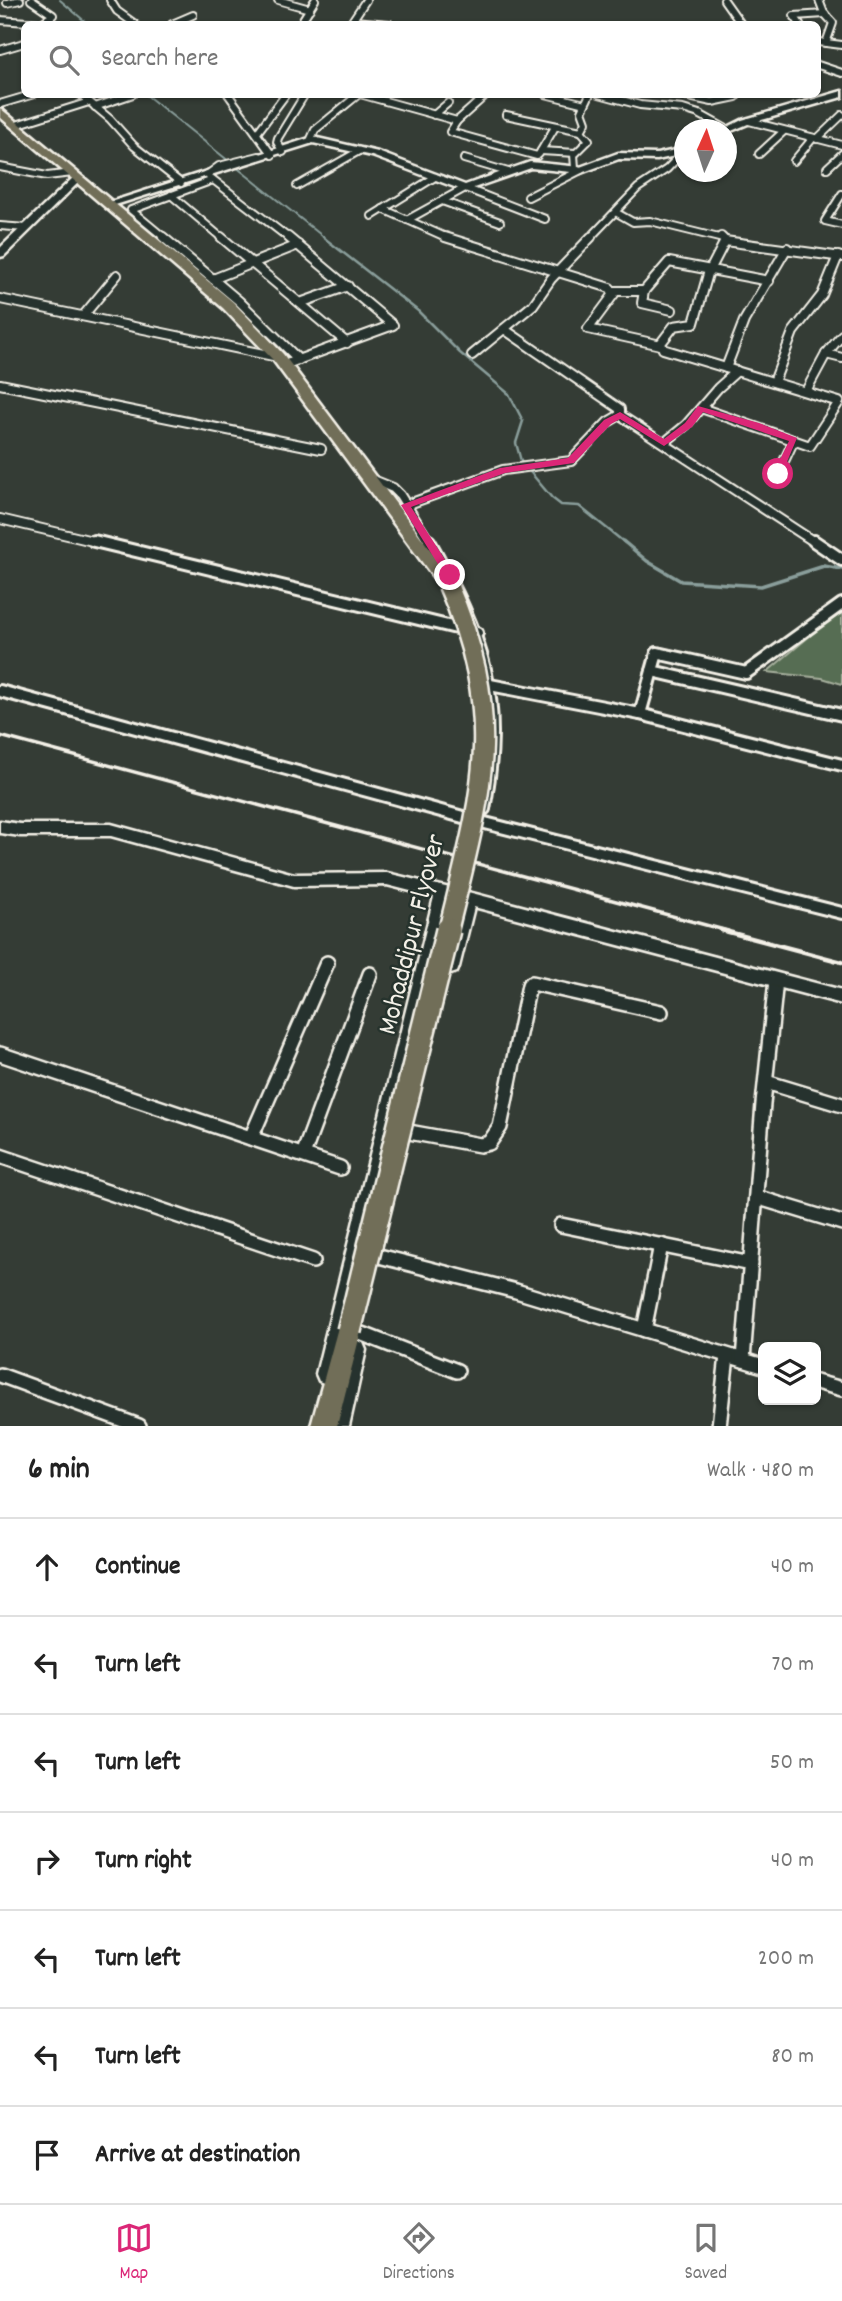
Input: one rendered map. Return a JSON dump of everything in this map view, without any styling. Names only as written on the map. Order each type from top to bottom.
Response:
[{"type":"highway","name":"Mohaddipur Flyover","points":[[0,110],[109,204],[164,244],[228,305],[281,361],[449,585],[461,612],[478,667],[485,702],[485,766],[467,850],[324,1426]]},
{"type":"street","points":[[7,3],[20,0]]},
{"type":"street","points":[[31,0],[53,15],[45,21]]},
{"type":"street","points":[[110,0],[117,11],[129,21]]},
{"type":"street","points":[[278,0],[310,9]]},
{"type":"street","points":[[302,21],[315,0]]},
{"type":"street","points":[[353,21],[366,0]]},
{"type":"street","points":[[724,0],[739,21]]},
{"type":"street","points":[[818,0],[825,14],[833,22],[842,23]]},
{"type":"street","points":[[826,43],[833,22],[842,12]]},
{"type":"street","points":[[798,21],[794,16],[825,14]]},
{"type":"street","points":[[179,21],[193,15]]},
{"type":"street","points":[[0,20],[21,22]]},
{"type":"street","points":[[821,42],[842,45]]},
{"type":"street","points":[[0,50],[21,46]]},
{"type":"street","points":[[821,66],[842,73]]},
{"type":"street","points":[[737,126],[842,94]]},
{"type":"street","points":[[0,110],[26,98]]},
{"type":"street","points":[[85,98],[134,146],[181,183]]},
{"type":"street","points":[[16,125],[117,98]]},
{"type":"street","points":[[231,98],[257,133],[267,157]]},
{"type":"street","points":[[257,133],[283,98]]},
{"type":"street","points":[[283,152],[277,142],[278,138],[303,98]]},
{"type":"street","points":[[310,141],[315,130],[355,98]]},
{"type":"street","points":[[374,98],[457,121]]},
{"type":"street","points":[[482,98],[457,121],[450,132],[539,153],[574,153],[589,140],[581,131],[506,115]]},
{"type":"street","points":[[561,98],[585,104]]},
{"type":"street","points":[[581,131],[586,122],[582,111],[588,98]]},
{"type":"street","points":[[613,98],[640,105],[683,109],[708,119]]},
{"type":"street","points":[[694,98],[712,102],[731,98]]},
{"type":"street","points":[[434,115],[448,103]]},
{"type":"street","points":[[794,161],[842,115]]},
{"type":"street","points":[[749,121],[842,145]]},
{"type":"street","points":[[530,165],[550,141],[555,127]]},
{"type":"street","points":[[759,154],[785,131]]},
{"type":"street","points":[[221,168],[267,157],[310,141],[359,151],[545,219]]},
{"type":"street","points":[[297,186],[359,151]]},
{"type":"street","points":[[574,153],[575,168],[581,170]]},
{"type":"street","points":[[528,197],[581,170],[623,155],[657,157],[674,153]]},
{"type":"street","points":[[828,168],[842,154]]},
{"type":"street","points":[[267,157],[245,158],[221,168],[210,177],[131,210],[164,244],[212,279],[299,360]]},
{"type":"street","points":[[464,159],[508,173]]},
{"type":"street","points":[[472,355],[533,305],[559,272],[638,188],[674,162]]},
{"type":"street","points":[[407,220],[465,188],[530,165],[581,170]]},
{"type":"street","points":[[0,167],[47,176],[76,176]]},
{"type":"street","points":[[0,254],[76,176]]},
{"type":"street","points":[[0,299],[281,361],[299,360],[393,325],[299,245],[210,177],[109,204]]},
{"type":"street","points":[[372,216],[435,177]]},
{"type":"street","points":[[60,193],[89,187]]},
{"type":"street","points":[[842,194],[824,221],[842,225]]},
{"type":"street","points":[[170,195],[255,263],[347,343]]},
{"type":"street","points":[[442,201],[500,222]]},
{"type":"street","points":[[383,209],[468,245],[613,290],[644,291]]},
{"type":"street","points":[[617,213],[633,222],[650,221],[719,236],[724,241],[840,257],[822,295],[793,332],[774,382]]},
{"type":"street","points":[[0,226],[26,228]]},
{"type":"street","points":[[661,345],[674,326],[694,323],[701,294],[724,241]]},
{"type":"street","points":[[212,279],[299,245]]},
{"type":"street","points":[[726,368],[736,335],[787,248]]},
{"type":"street","points":[[672,310],[642,303],[644,291],[669,262],[769,281]]},
{"type":"street","points":[[83,316],[117,275]]},
{"type":"street","points":[[300,303],[348,286]]},
{"type":"street","points":[[613,290],[614,294],[604,310],[588,329],[661,345],[663,349],[839,403],[812,445],[701,408]]},
{"type":"street","points":[[504,329],[620,409],[620,415]]},
{"type":"street","points":[[806,391],[826,354],[842,335]]},
{"type":"street","points":[[826,354],[842,358]]},
{"type":"street","points":[[664,443],[689,425],[718,387],[726,384],[737,371]]},
{"type":"street","points":[[0,384],[321,449]]},
{"type":"street","points":[[620,415],[842,560]]},
{"type":"street","points":[[405,505],[503,470],[571,461],[608,422],[620,415]]},
{"type":"street","points":[[778,474],[794,440]]},
{"type":"street","points":[[375,485],[396,490],[456,584],[477,633],[490,685],[494,740],[481,822]]},
{"type":"street","points":[[0,519],[477,633]]},
{"type":"street","points":[[742,692],[746,673],[842,604]]},
{"type":"street","points":[[640,714],[659,653],[746,673]]},
{"type":"street","points":[[652,671],[842,715]]},
{"type":"street","points":[[490,685],[640,714],[842,765]]},
{"type":"street","points":[[0,691],[481,822],[842,913]]},
{"type":"street","points":[[0,827],[20,830],[111,830],[294,880],[387,879],[842,997]]},
{"type":"street","points":[[313,1426],[443,893]]},
{"type":"street","points":[[339,1426],[468,899]]},
{"type":"street","points":[[251,1138],[327,963]]},
{"type":"street","points":[[303,1155],[370,974]]},
{"type":"street","points":[[743,1360],[776,980]]},
{"type":"street","points":[[409,1132],[480,1145],[489,1143],[500,1127],[529,985],[532,983],[661,1012]]},
{"type":"street","points":[[0,1054],[340,1168]]},
{"type":"street","points":[[766,1082],[842,1104]]},
{"type":"street","points":[[0,1156],[313,1261]]},
{"type":"street","points":[[756,1197],[842,1223]]},
{"type":"street","points":[[561,1225],[751,1264]]},
{"type":"street","points":[[644,1330],[661,1245]]},
{"type":"street","points":[[379,1256],[516,1292],[758,1364]]},
{"type":"street","points":[[360,1333],[457,1371]]},
{"type":"street","points":[[719,1426],[727,1356]]},
{"type":"street","points":[[0,1374],[139,1426]]},
{"type":"street","points":[[821,1384],[842,1390]]},
{"type":"green space","points":[[842,609],[842,684],[822,678],[767,672]]},
{"type":"waterway","points":[[60,0],[84,21]]},
{"type":"waterway","points":[[150,98],[326,239]]},
{"type":"waterway","points":[[323,237],[418,311],[460,353],[509,394],[523,421],[516,443],[521,461],[552,498],[561,505],[579,506],[625,543]]},
{"type":"waterway","points":[[623,541],[647,561],[681,581],[761,586],[824,566],[842,569]]},
{"type":"railway","points":[[0,736],[728,931]]},
{"type":"railway","points":[[721,930],[842,962]]},
{"type":"route","points":[[450,575],[405,505],[503,470],[571,461],[608,422],[620,415],[664,443],[689,425],[701,408],[756,425],[794,440],[778,474]]}]
